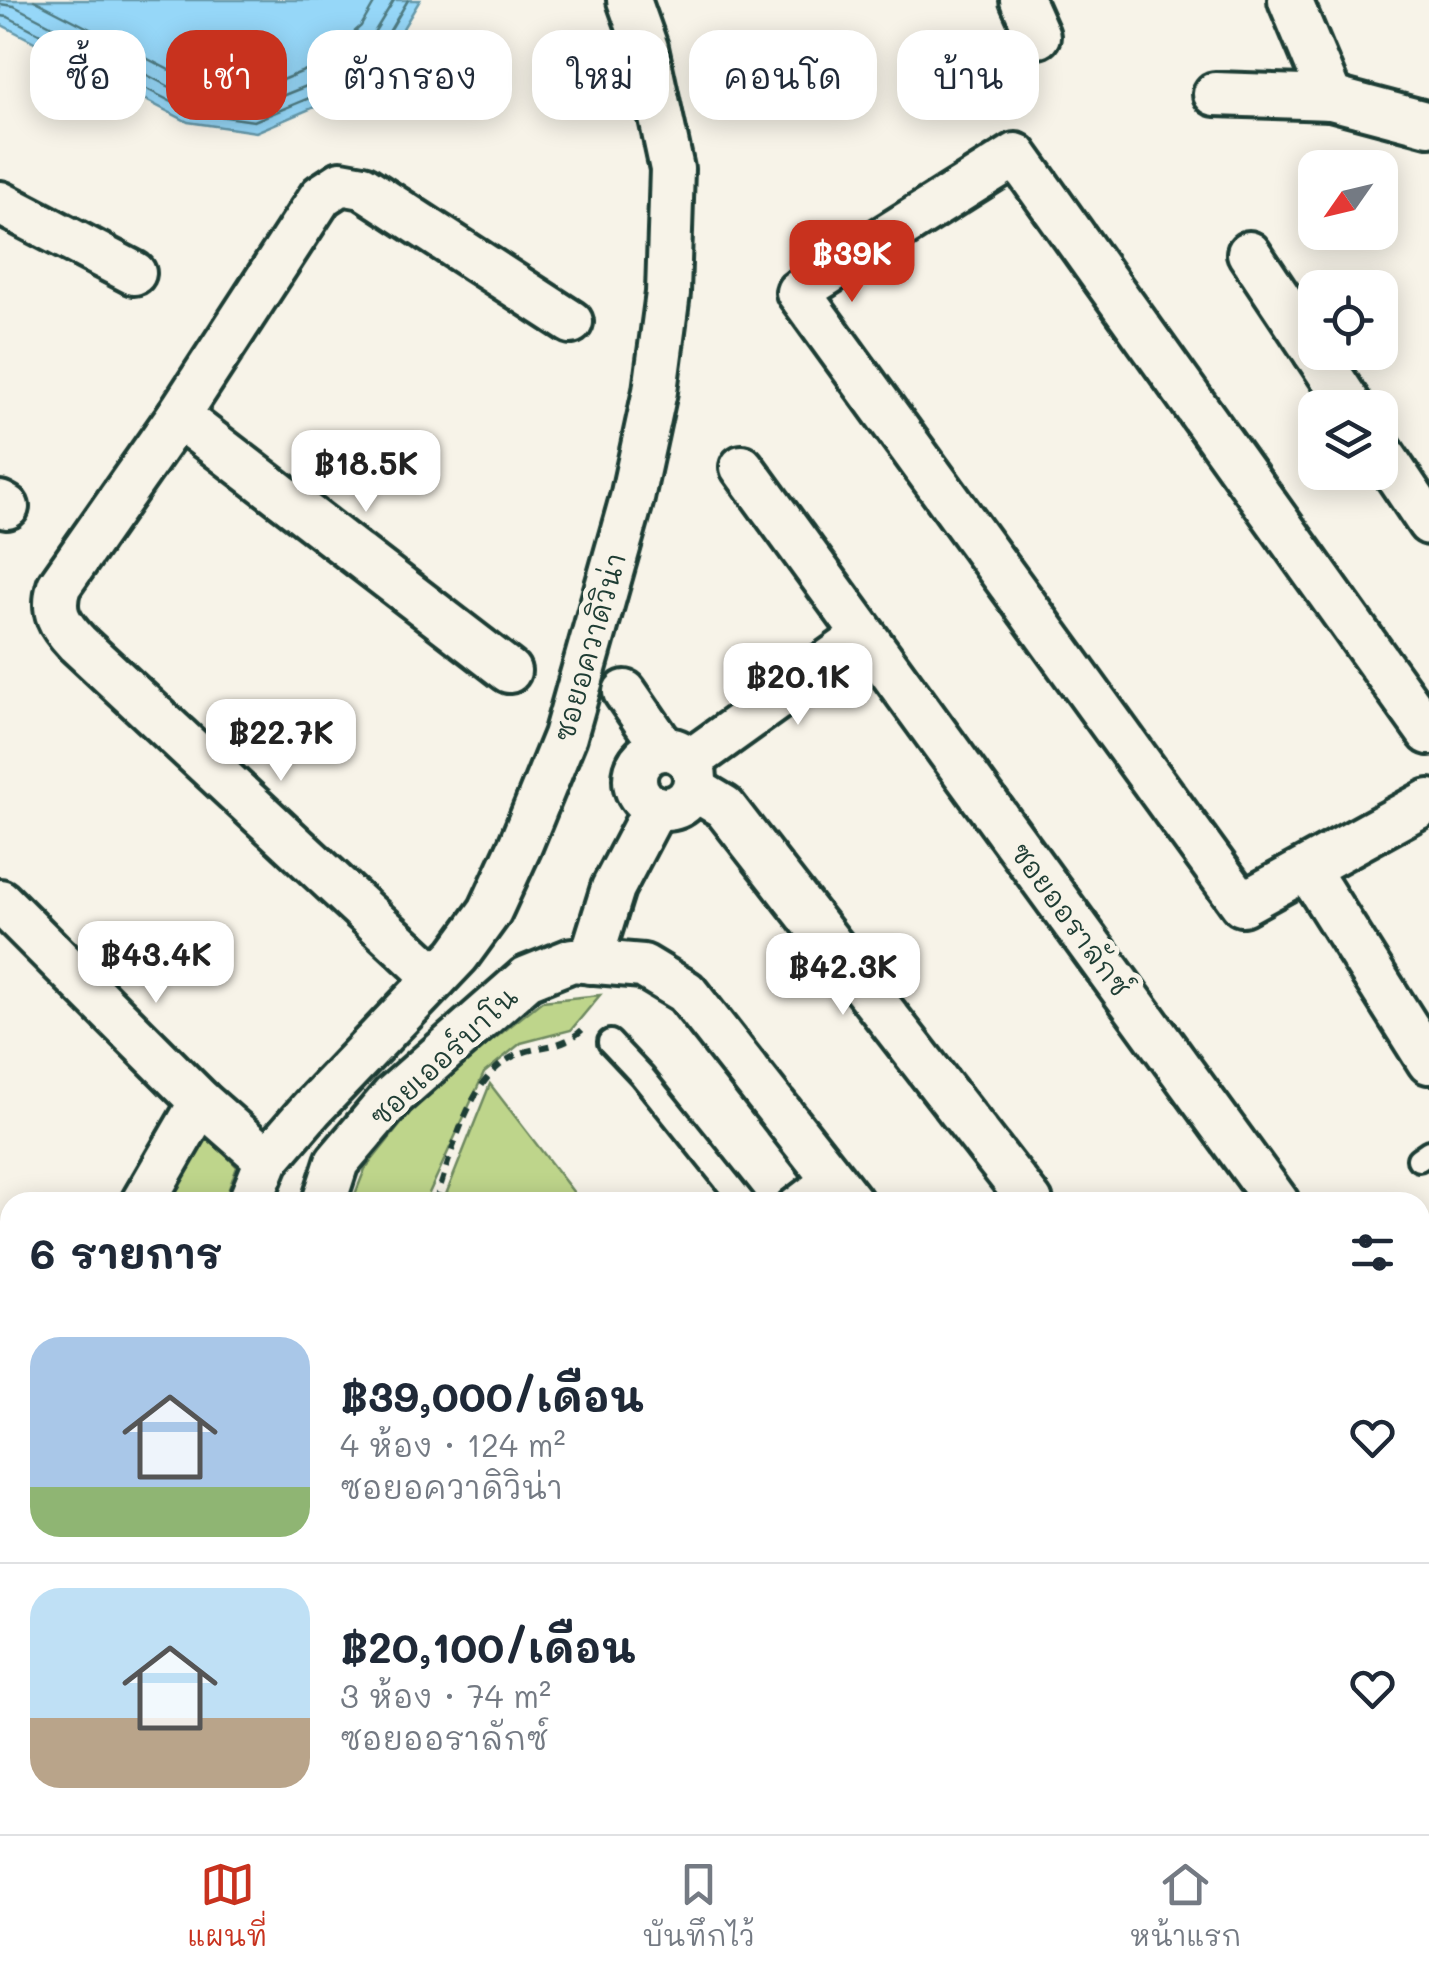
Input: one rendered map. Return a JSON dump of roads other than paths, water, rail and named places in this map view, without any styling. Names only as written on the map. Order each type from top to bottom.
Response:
[{"type":"street","name":"ซอยอควาดิวิน่า","points":[[254,1192],[267,1160],[458,955],[490,911],[565,736],[632,498],[655,392],[668,293],[672,169],[646,48],[629,0]]},
{"type":"street","points":[[1290,0],[1331,98]]},
{"type":"street","points":[[1215,94],[1331,98],[1429,124]]},
{"type":"street","points":[[1429,732],[1016,155],[798,292],[1242,904],[1429,801]]},
{"type":"street","points":[[436,978],[58,623],[54,603],[58,586],[178,416],[321,196],[342,182],[363,187],[571,322]]},
{"type":"street","points":[[0,202],[134,273]]},
{"type":"street","points":[[1249,253],[1298,326]]},
{"type":"street","points":[[178,416],[510,671]]},
{"type":"street","name":"ซอยออราลักซ์","points":[[742,467],[1270,1192]]},
{"type":"street","points":[[1398,477],[1429,523]]},
{"type":"street","points":[[683,766],[864,636]]},
{"type":"street","points":[[625,692],[683,766],[724,807],[1024,1192]]},
{"type":"street","points":[[590,962],[613,888],[655,808],[674,809],[683,804],[683,766]]},
{"type":"street","points":[[1307,868],[1429,1062]]},
{"type":"street","points":[[0,900],[201,1102],[267,1160]]},
{"type":"street","name":"ซอยเออร์บาโน","points":[[327,1192],[337,1162],[392,1096],[527,978],[572,960],[643,966],[686,992],[839,1188]]},
{"type":"street","points":[[149,1192],[201,1102]]},
{"type":"lane","points":[[610,1042],[736,1192]]},
{"type":"water","points":[[0,0],[420,0],[402,30],[307,30],[307,110],[287,119],[287,30],[166,30],[166,111],[146,100],[146,30],[30,30],[30,40],[0,24]]},
{"type":"water","points":[[184,120],[284,120],[256,132]]}]
